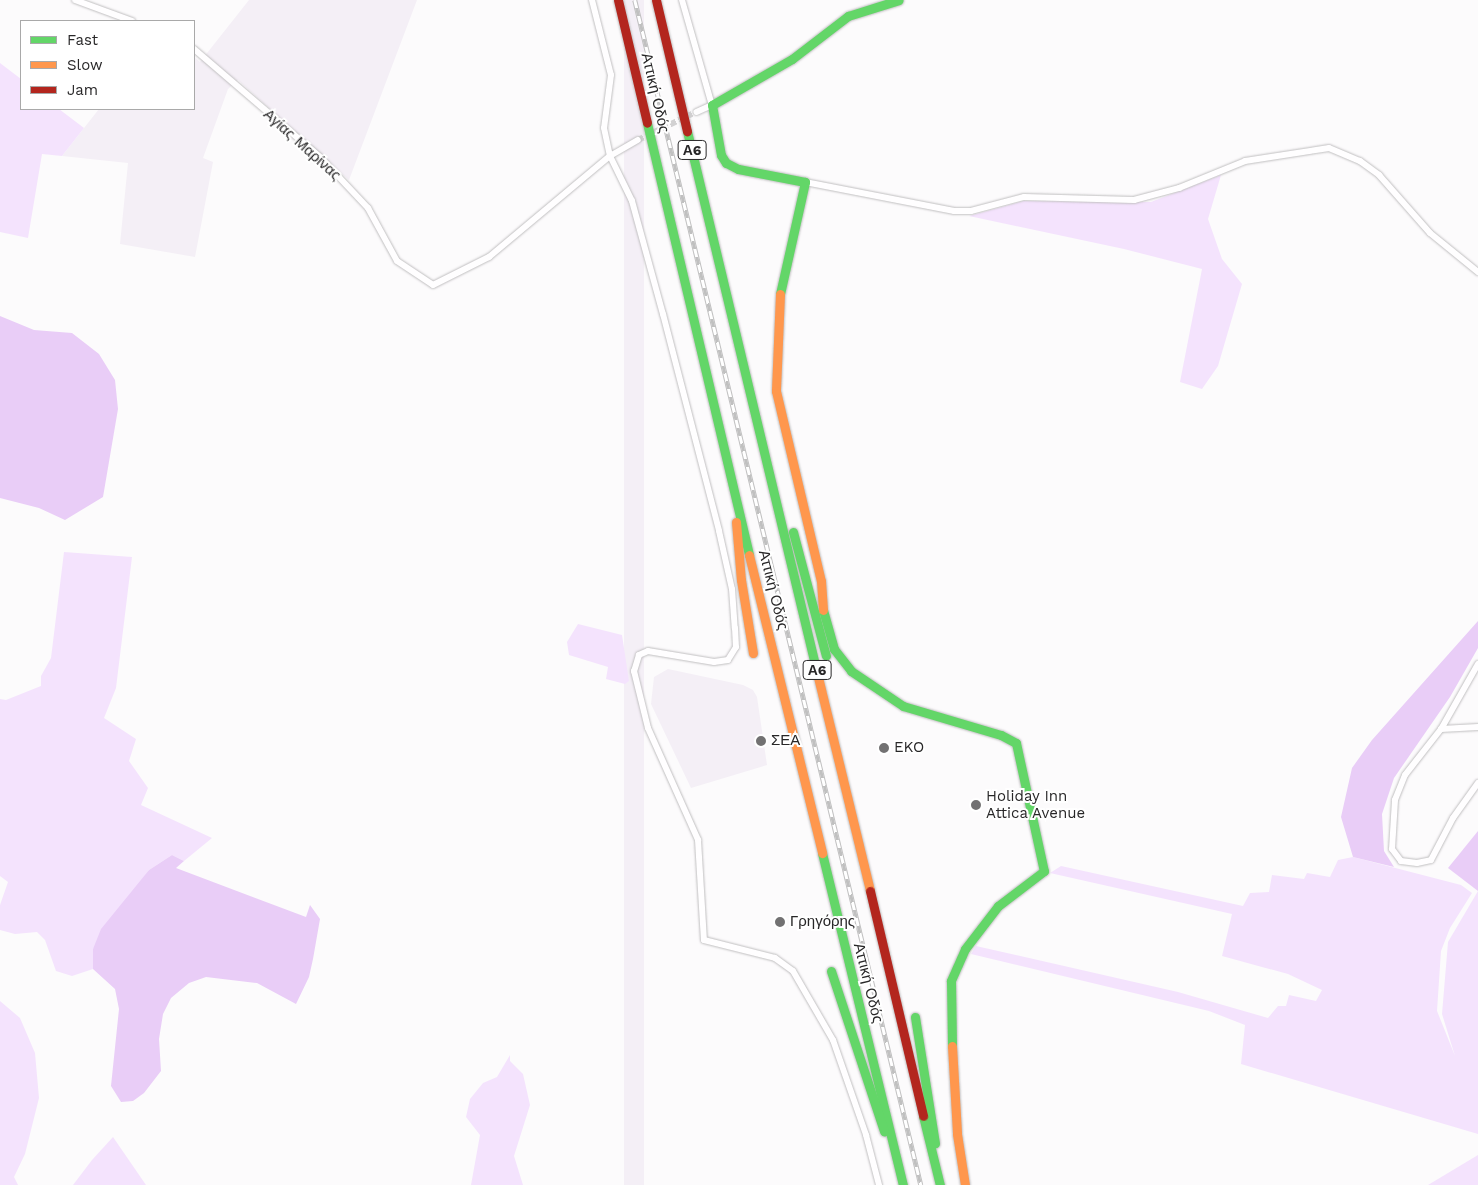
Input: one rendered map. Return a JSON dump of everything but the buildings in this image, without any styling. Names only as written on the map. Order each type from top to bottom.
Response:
[{"type":"main road","name":"Αττική Οδός","points":[[618,0],[732,485],[903,1185]]},
{"type":"main road","name":"Αττική Οδός","points":[[656,0],[940,1185]]},
{"type":"main road","points":[[899,0],[848,16],[792,59],[712,105],[721,155],[726,163],[738,169],[805,182],[780,289],[776,391],[821,581],[827,631],[840,660],[887,697],[920,712],[1001,735],[1016,743],[1044,871],[998,906],[965,949],[951,981],[952,1069],[965,1185]]},
{"type":"main road","points":[[750,389],[772,447],[826,656]]},
{"type":"main road","points":[[732,485],[741,580],[753,653]]},
{"type":"main road","points":[[832,971],[880,1119],[899,1168]]},
{"type":"main road","points":[[915,1017],[935,1126],[935,1162]]},
{"type":"street","points":[[75,0],[129,20]]},
{"type":"street","points":[[592,0],[611,76],[604,128],[610,156],[632,201],[663,314],[719,531],[732,589],[735,628],[736,647],[728,660],[714,662],[660,650],[639,656],[634,671],[648,728],[698,840],[704,940],[775,958],[793,971],[833,1040],[866,1135],[878,1185]]},
{"type":"street","points":[[682,0],[712,105],[696,112]]},
{"type":"street","name":"Αγίας Μαρίνας","points":[[195,50],[321,158],[368,208],[397,261],[433,284],[489,257],[610,156]]},
{"type":"street","points":[[610,156],[638,140]]},
{"type":"street","points":[[805,182],[954,211],[971,211],[1040,196],[1098,202],[1134,200],[1179,188],[1245,161],[1329,148],[1360,161],[1379,175],[1430,232],[1478,272]]},
{"type":"street","points":[[1478,664],[1441,729],[1405,775],[1395,800],[1392,849],[1401,860],[1417,863],[1431,860],[1453,818],[1478,783]]},
{"type":"street","points":[[1441,729],[1478,727]]},
{"type":"shaded area","points":[[249,0],[417,0],[349,180],[238,80],[228,89],[203,158],[213,162],[195,257],[120,244],[128,163],[62,156],[98,110],[195,110],[195,58],[200,62]]},
{"type":"shaded area","points":[[624,0],[644,0],[644,1185],[624,1185]]},
{"type":"shaded area","points":[[0,63],[20,78],[20,110],[60,110],[84,128],[62,156],[42,154],[28,238],[0,232]]},
{"type":"shaded area","points":[[1221,175],[1208,219],[1222,259],[1242,284],[1218,366],[1202,389],[1180,382],[1202,269],[1124,249],[969,216],[1023,201],[1151,202]]},
{"type":"shaded area","points":[[0,316],[34,330],[72,333],[99,354],[115,380],[118,409],[103,497],[65,520],[39,508],[0,498]]},
{"type":"shaded area","points":[[64,552],[132,557],[116,688],[104,718],[136,739],[129,761],[148,788],[141,805],[212,838],[184,861],[172,855],[149,870],[93,949],[93,969],[72,976],[56,971],[45,940],[37,932],[15,934],[0,930],[0,905],[8,882],[0,876],[0,699],[6,700],[41,686],[41,676],[51,658]]},
{"type":"shaded area","points":[[1478,621],[1478,648],[1450,697],[1394,778],[1382,814],[1384,851],[1394,867],[1353,857],[1341,817],[1352,768],[1372,740]]},
{"type":"shaded area","points":[[578,624],[622,635],[629,681],[625,684],[606,679],[608,667],[569,655],[567,642]]},
{"type":"shaded area","points":[[668,669],[743,685],[753,690],[757,697],[767,765],[691,788],[651,704],[654,677]]},
{"type":"shaded area","points":[[1478,831],[1478,891],[1448,868]]},
{"type":"shaded area","points":[[172,855],[184,861],[176,868],[306,917],[310,905],[320,919],[313,959],[309,977],[296,1004],[257,983],[206,977],[189,983],[171,998],[163,1014],[159,1039],[161,1071],[144,1093],[133,1101],[121,1102],[111,1086],[119,1009],[115,989],[93,969],[93,949],[101,929],[149,870]]},
{"type":"shaded area","points":[[1353,857],[1461,885],[1472,893],[1450,928],[1441,951],[1437,1011],[1455,1056],[1442,1014],[1448,942],[1478,891],[1478,1134],[1241,1064],[1245,1025],[1209,1011],[971,954],[976,946],[1178,992],[1268,1018],[1278,1006],[1286,1006],[1289,995],[1316,1001],[1322,990],[1288,974],[1222,956],[1232,914],[1050,873],[1061,866],[1243,906],[1250,893],[1269,892],[1272,875],[1304,879],[1307,873],[1330,877],[1338,860]]},
{"type":"shaded area","points":[[0,1001],[20,1018],[35,1053],[39,1098],[25,1154],[14,1177],[18,1185],[0,1185]]},
{"type":"shaded area","points":[[510,1055],[510,1061],[523,1074],[530,1105],[514,1156],[523,1185],[471,1185],[480,1135],[466,1117],[470,1099],[483,1083],[497,1077]]},
{"type":"shaded area","points":[[113,1137],[146,1185],[73,1185],[92,1160]]},
{"type":"shaded area","points":[[1478,1155],[1478,1185],[1428,1185]]},
{"type":"tunnel","points":[[638,140],[696,112]]},
{"type":"railway","points":[[635,0],[921,1185]]},
{"type":"traffic: fast","points":[[780,294],[805,182],[738,169],[726,163],[721,155],[712,105],[792,59],[848,16],[899,0]]},
{"type":"traffic: fast","points":[[647,123],[749,555]]},
{"type":"traffic: fast","points":[[687,131],[817,673]]},
{"type":"traffic: fast","points":[[793,532],[826,656]]},
{"type":"traffic: fast","points":[[823,610],[834,649],[851,671],[903,706],[1001,735],[1016,743],[1044,871],[998,906],[965,949],[951,981],[952,1046]]},
{"type":"traffic: fast","points":[[822,853],[903,1185]]},
{"type":"traffic: fast","points":[[831,971],[884,1131]]},
{"type":"traffic: fast","points":[[915,1017],[935,1143]]},
{"type":"traffic: fast","points":[[923,1116],[940,1185]]},
{"type":"traffic: slow","points":[[780,294],[776,391],[821,581],[823,610]]},
{"type":"traffic: slow","points":[[736,522],[741,580],[753,653]]},
{"type":"traffic: slow","points":[[749,555],[822,853]]},
{"type":"traffic: slow","points":[[817,673],[870,891]]},
{"type":"traffic: slow","points":[[952,1046],[957,1134],[965,1185]]},
{"type":"traffic: jam","points":[[618,0],[647,123]]},
{"type":"traffic: jam","points":[[656,0],[687,131]]},
{"type":"traffic: jam","points":[[870,891],[923,1116]]},
{"type":"place","name":"ΣΕΑ","points":[[761,741]]},
{"type":"place","name":"EKO","points":[[884,748]]},
{"type":"place","name":"Holiday Inn Attica Avenue","points":[[976,805]]},
{"type":"place","name":"Γρηγόρης","points":[[780,922]]}]
